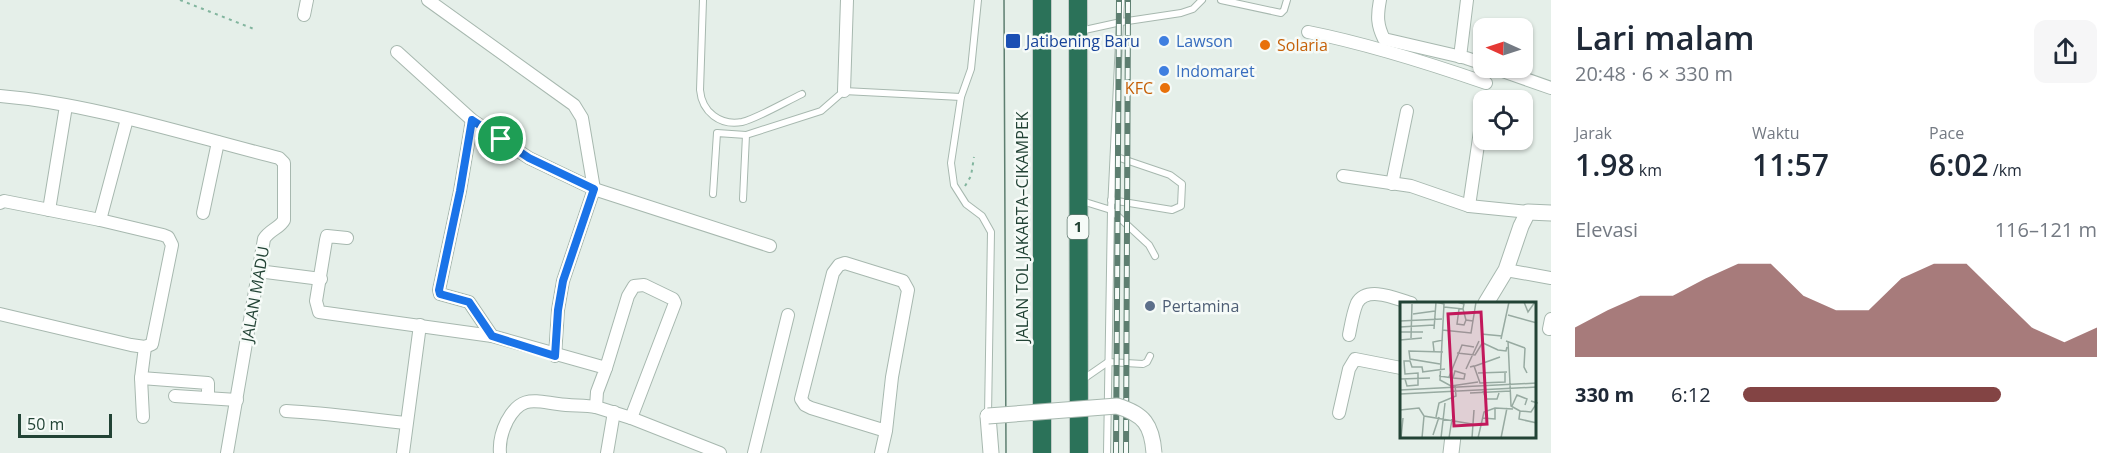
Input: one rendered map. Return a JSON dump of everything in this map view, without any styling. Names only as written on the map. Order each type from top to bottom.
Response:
[{"type":"highway","name":"JALAN TOL JAKARTA–CIKAMPEK","points":[[1042,0],[1042,453]]},
{"type":"highway","name":"1","points":[[1078,0],[1079,453]]},
{"type":"street","points":[[304,15],[307,0]]},
{"type":"street","points":[[844,91],[847,0]]},
{"type":"street","points":[[1380,0],[1378,28],[1384,39],[1473,61]]},
{"type":"street","points":[[1460,57],[1467,0]]},
{"type":"street","points":[[432,1],[574,105],[582,118],[594,189],[563,281],[558,310],[555,356]]},
{"type":"street","points":[[1308,32],[1416,59],[1486,83]]},
{"type":"street","points":[[397,52],[472,120],[529,158],[594,189],[770,246]]},
{"type":"street","points":[[1485,90],[1487,78]]},
{"type":"street","points":[[1522,78],[1551,88]]},
{"type":"street","name":"JALAN MADU","points":[[0,96],[32,99],[127,119],[279,158],[284,163],[284,220],[282,224],[267,233],[264,239],[227,453]]},
{"type":"street","points":[[49,210],[66,106]]},
{"type":"street","points":[[1392,184],[1407,111]]},
{"type":"street","points":[[99,220],[102,218],[127,119]]},
{"type":"street","points":[[472,120],[439,290],[440,294],[446,297],[469,302],[492,336]]},
{"type":"street","points":[[203,213],[218,142]]},
{"type":"street","points":[[1469,206],[1477,150]]},
{"type":"street","points":[[1343,176],[1411,186],[1469,206],[1551,213]]},
{"type":"street","points":[[0,202],[99,220],[163,235],[170,240],[172,245],[154,341],[145,347],[0,314]]},
{"type":"street","points":[[1487,302],[1506,270],[1528,212]]},
{"type":"street","points":[[347,238],[327,236],[316,301],[319,312],[492,336],[555,356],[606,368]]},
{"type":"street","points":[[881,453],[886,431],[892,377],[900,343],[902,316],[908,290],[903,281],[845,263],[839,265],[833,273],[801,399],[811,408],[886,431]]},
{"type":"street","points":[[1506,270],[1551,278]]},
{"type":"street","points":[[258,271],[321,279]]},
{"type":"street","points":[[596,407],[597,392],[628,296],[633,286],[644,285],[673,299],[675,303],[631,418]]},
{"type":"street","points":[[1348,335],[1358,300],[1365,296],[1377,294],[1407,302]]},
{"type":"street","points":[[754,453],[788,315]]},
{"type":"street","points":[[403,453],[420,325]]},
{"type":"street","points":[[143,417],[141,378],[145,347]]},
{"type":"street","points":[[1339,413],[1349,369],[1355,359],[1400,368]]},
{"type":"street","points":[[141,378],[208,383],[208,398]]},
{"type":"street","points":[[175,396],[237,400]]},
{"type":"street","points":[[500,453],[505,426],[516,407],[532,400],[596,407],[614,412],[720,453]]},
{"type":"street","points":[[991,453],[988,416],[1117,406],[1134,411],[1144,421],[1153,436],[1154,453]]},
{"type":"street","points":[[286,411],[332,413],[376,421],[406,423]]},
{"type":"street","points":[[607,453],[614,412]]},
{"type":"street","points":[[1451,453],[1453,438]]},
{"type":"lane","points":[[703,0],[700,90],[701,99],[712,116],[721,122],[743,122],[802,94]]},
{"type":"lane","points":[[978,0],[971,69],[961,97],[951,164],[954,185],[966,204],[981,216],[991,232],[988,416]]},
{"type":"lane","points":[[1107,453],[1111,210],[1121,0]]},
{"type":"lane","points":[[1078,31],[1181,13],[1193,9],[1202,0]]},
{"type":"lane","points":[[1221,0],[1281,13],[1287,0]]},
{"type":"lane","points":[[713,194],[717,133],[746,135],[821,111],[844,91],[961,97]]},
{"type":"lane","points":[[743,199],[746,135]]},
{"type":"lane","points":[[1112,200],[1172,210],[1181,206],[1183,195],[1182,183],[1170,175],[1114,156]]},
{"type":"lane","points":[[1078,200],[1111,210],[1149,245],[1155,256]]},
{"type":"lane","points":[[1079,382],[1108,362],[1143,364],[1150,356]]},
{"type":"path","points":[[180,0],[254,29]]},
{"type":"path","points":[[960,194],[971,176],[974,157]]},
{"type":"tram line","points":[[1004,0],[1006,453]]},
{"type":"railway","points":[[1116,453],[1119,0]]},
{"type":"railway","points":[[1126,453],[1128,0]]},
{"type":"place","name":"Jatibening Baru","points":[[1013,41]]},
{"type":"place","name":"Lawson","points":[[1164,41]]},
{"type":"place","name":"Solaria","points":[[1265,45]]},
{"type":"place","name":"Indomaret","points":[[1164,71]]},
{"type":"place","name":"KFC","points":[[1165,88]]},
{"type":"place","name":"Pertamina","points":[[1150,306]]},
{"type":"route","points":[[472,120],[501,139],[529,158],[594,189],[563,281],[558,310],[555,356],[492,336],[472,304],[446,297],[440,294],[439,290],[472,120]]}]
